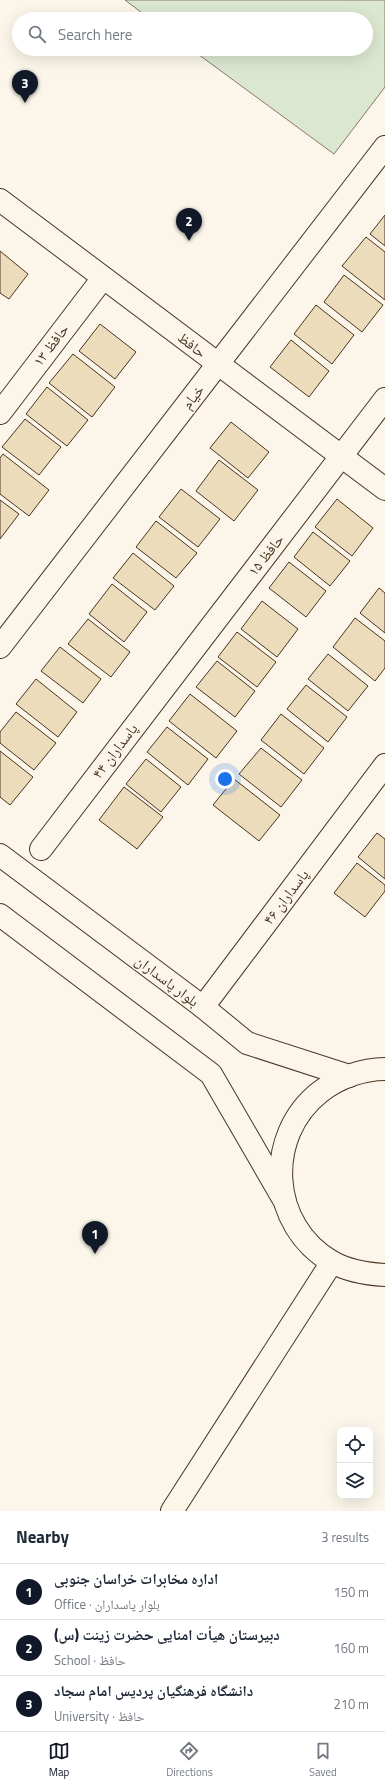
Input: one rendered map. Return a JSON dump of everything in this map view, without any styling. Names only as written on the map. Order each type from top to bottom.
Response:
[{"type":"street","name":"خیام","points":[[0,647],[384,151]]},
{"type":"street","name":"حافظ","points":[[0,200],[385,489]]},
{"type":"street","name":"حافظ ۱۳","points":[[0,413],[102,278]]},
{"type":"street","name":"حافظ ۱۵","points":[[190,653],[385,399]]},
{"type":"street","name":"پاسداران ۴۴","points":[[41,848],[190,653]]},
{"type":"street","name":"پاسداران ۴۶","points":[[203,1007],[385,765]]},
{"type":"street","name":"بلوار پاسداران","points":[[0,855],[203,1007],[246,1043],[349,1076]]},
{"type":"street","points":[[0,916],[211,1074],[284,1200],[294,1225],[311,1246],[332,1262],[358,1272],[385,1276]]},
{"type":"street","points":[[284,1200],[280,1173],[284,1146],[294,1121],[310,1100],[331,1083],[356,1073],[385,1069]]},
{"type":"street","points":[[172,1511],[332,1262]]},
{"type":"green space","points":[[125,0],[385,0],[385,87],[334,154],[201,56],[373,56],[373,12],[141,12]]},
{"type":"building","points":[[385,215],[385,246],[370,234]]},
{"type":"building","points":[[366,237],[385,252],[385,300],[342,266]]},
{"type":"building","points":[[0,251],[28,274],[9,299],[0,293]]},
{"type":"building","points":[[344,275],[383,305],[362,332],[324,302]]},
{"type":"building","points":[[316,305],[354,335],[332,364],[294,334]]},
{"type":"building","points":[[100,324],[136,352],[115,379],[79,351]]},
{"type":"building","points":[[291,340],[329,371],[309,397],[270,367]]},
{"type":"building","points":[[73,354],[115,387],[92,417],[49,383]]},
{"type":"building","points":[[47,387],[88,420],[67,446],[26,414]]},
{"type":"building","points":[[25,419],[61,447],[39,475],[2,447]]},
{"type":"building","points":[[231,422],[269,452],[248,478],[210,448]]},
{"type":"building","points":[[3,454],[49,490],[29,516],[0,494],[0,458]]},
{"type":"building","points":[[219,460],[258,490],[234,521],[196,491]]},
{"type":"building","points":[[181,489],[220,519],[198,547],[159,517]]},
{"type":"building","points":[[337,499],[373,528],[352,556],[315,527]]},
{"type":"building","points":[[0,500],[19,514],[0,539]]},
{"type":"building","points":[[156,521],[197,553],[176,578],[136,547]]},
{"type":"building","points":[[313,532],[350,561],[330,586],[294,557]]},
{"type":"building","points":[[133,553],[174,586],[155,610],[113,578]]},
{"type":"building","points":[[289,562],[326,591],[306,617],[269,588]]},
{"type":"building","points":[[112,584],[147,612],[124,642],[89,614]]},
{"type":"building","points":[[379,588],[385,593],[385,633],[360,613]]},
{"type":"building","points":[[262,601],[298,629],[277,657],[241,629]]},
{"type":"building","points":[[355,618],[385,641],[385,668],[375,681],[333,647]]},
{"type":"building","points":[[88,619],[130,652],[111,677],[68,644]]},
{"type":"building","points":[[237,632],[276,662],[257,687],[218,657]]},
{"type":"building","points":[[60,647],[101,679],[83,703],[41,671]]},
{"type":"building","points":[[328,654],[368,686],[348,711],[308,679]]},
{"type":"building","points":[[217,661],[255,691],[235,717],[196,687]]},
{"type":"building","points":[[36,679],[77,712],[58,737],[16,704]]},
{"type":"building","points":[[306,685],[347,717],[328,742],[287,709]]},
{"type":"building","points":[[190,694],[237,731],[216,758],[169,721]]},
{"type":"building","points":[[16,712],[56,743],[34,770],[0,743],[0,732]]},
{"type":"building","points":[[281,714],[324,748],[304,774],[261,740]]},
{"type":"building","points":[[167,727],[208,759],[188,785],[147,752]]},
{"type":"building","points":[[261,748],[302,780],[281,807],[239,774]]},
{"type":"building","points":[[0,751],[33,777],[10,805],[0,797]]},
{"type":"building","points":[[146,759],[181,787],[161,812],[126,784]]},
{"type":"building","points":[[234,779],[280,815],[259,841],[213,805]]},
{"type":"building","points":[[124,787],[163,817],[137,849],[99,820]]},
{"type":"building","points":[[377,833],[385,839],[385,879],[358,857]]},
{"type":"building","points":[[357,863],[385,885],[385,891],[365,917],[334,893]]},
{"type":"place","name":"دانشگاه فرهنگیان پردیس امام سجاد","points":[[25,103]]},
{"type":"place","name":"دبیرستان هیأت امنایی حضرت زینت (س)","points":[[189,241]]},
{"type":"place","name":"اداره مخابرات خراسان جنوبی","points":[[95,1254]]}]
